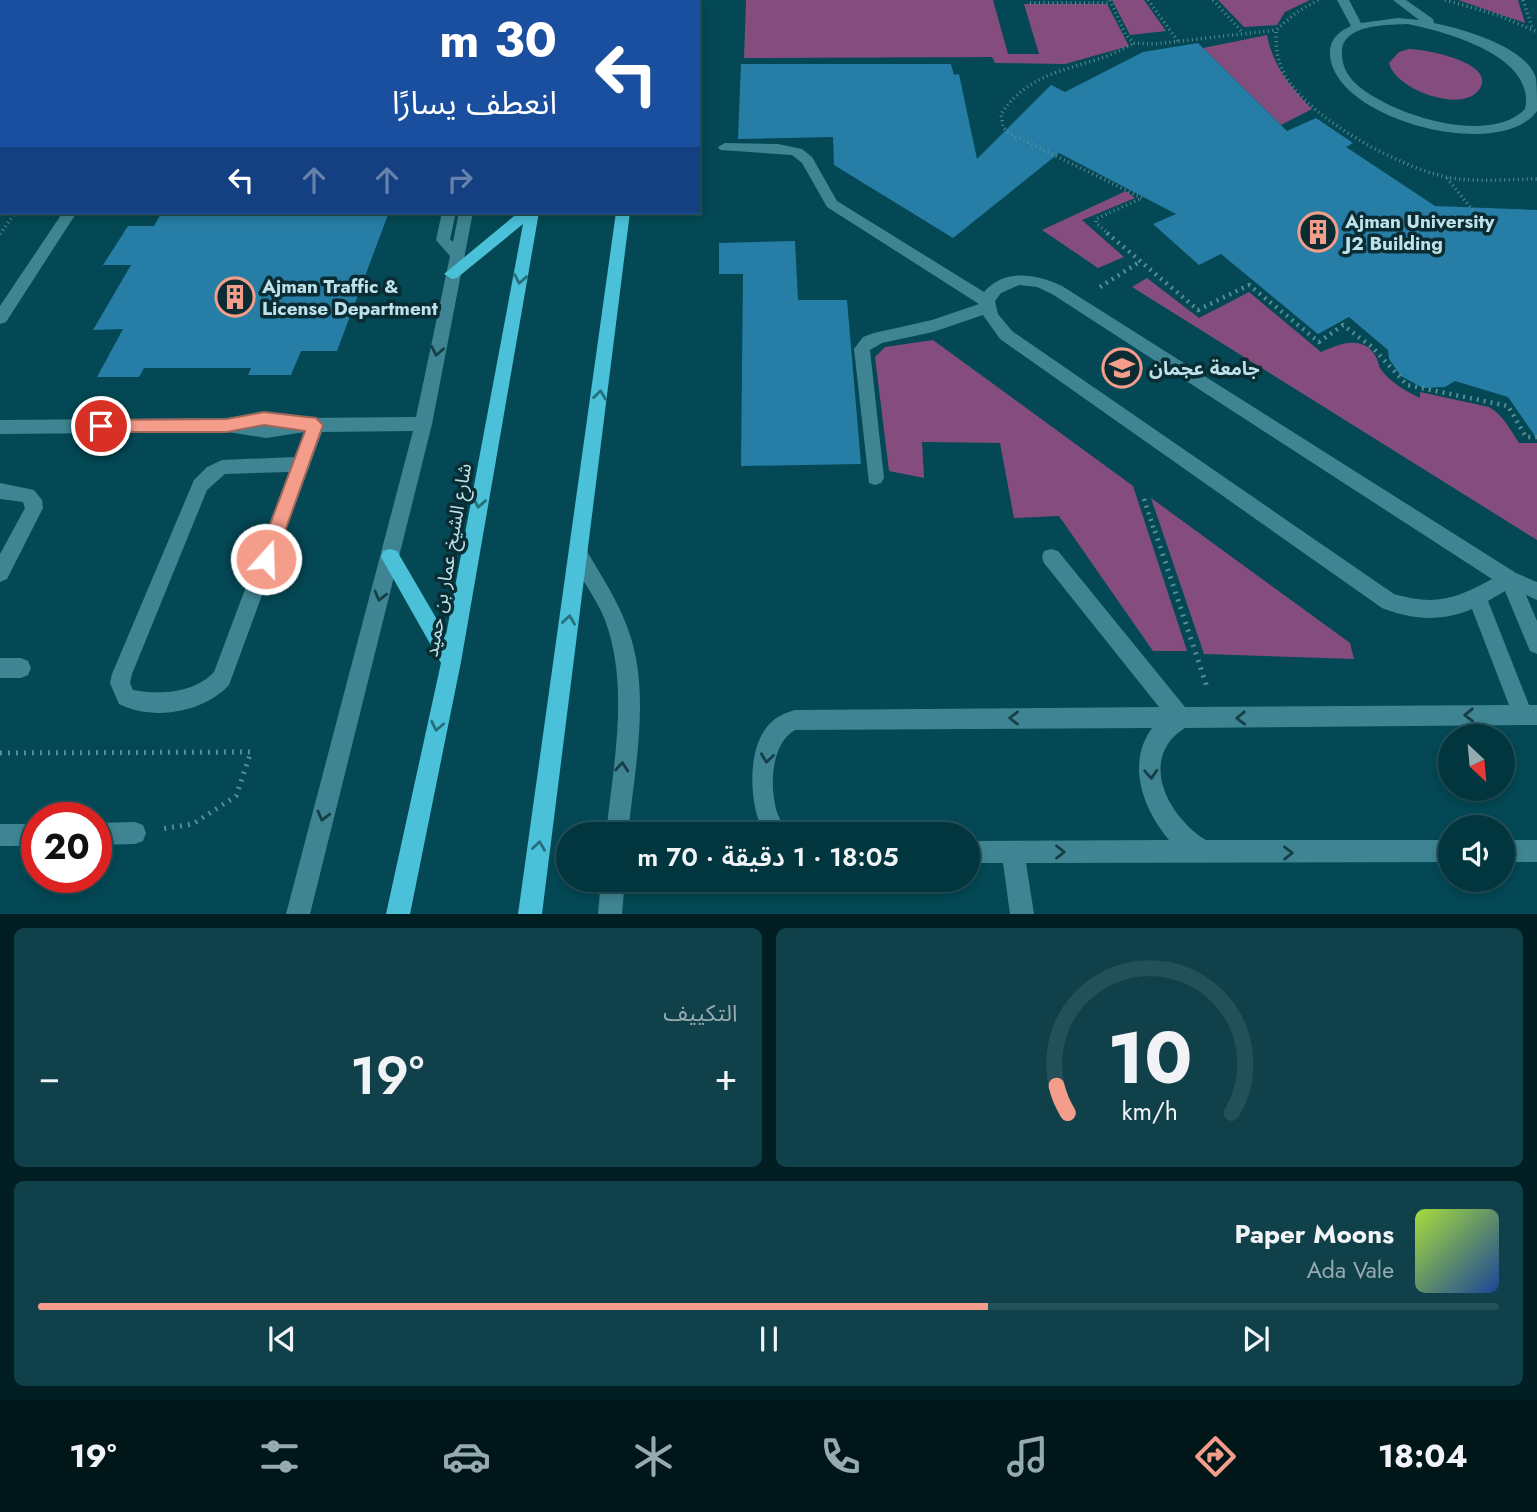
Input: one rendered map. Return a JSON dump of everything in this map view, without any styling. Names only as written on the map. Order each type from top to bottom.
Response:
[{"type":"main road","points":[[452,274],[527,214]]},
{"type":"main road","name":"شارع الشيخ عمار بن حميد","points":[[398,914],[451,662],[530,214]]},
{"type":"main road","points":[[530,914],[623,214]]},
{"type":"main road","points":[[390,556],[451,662]]},
{"type":"street","points":[[1343,0],[1357,27]]},
{"type":"street","points":[[1399,0],[1438,26]]},
{"type":"street","points":[[1408,21],[1438,26],[1479,40],[1498,49],[1520,66],[1534,84],[1536,101],[1527,116],[1506,126],[1477,130],[1442,127],[1407,118],[1376,104],[1352,86],[1338,68],[1334,51],[1341,37],[1357,27],[1380,22],[1408,21]]},
{"type":"street","points":[[725,147],[794,150],[804,156],[821,193],[832,204],[986,305],[993,322],[1006,335],[1389,602],[1418,611],[1445,612],[1509,579]]},
{"type":"street","points":[[0,318],[69,214]]},
{"type":"street","points":[[449,214],[443,240],[456,253]]},
{"type":"street","points":[[298,914],[423,424],[466,214]]},
{"type":"street","points":[[875,478],[862,349],[869,341],[880,337],[933,326],[986,305],[1001,284],[1019,280],[1039,282],[1509,579],[1537,592]]},
{"type":"street","points":[[0,427],[227,425],[258,432],[307,425],[423,424]]},
{"type":"street","points":[[301,464],[222,467],[200,485],[122,674],[120,683],[126,697],[134,701],[189,701],[208,694],[222,678],[301,464],[307,425]]},
{"type":"street","points":[[0,491],[20,492],[33,500],[34,508],[8,543],[0,573]]},
{"type":"street","points":[[578,554],[614,616],[625,649],[630,686],[618,822]]},
{"type":"street","points":[[1051,557],[1181,718]]},
{"type":"street","points":[[1509,579],[1537,644]]},
{"type":"street","points":[[770,822],[764,794],[770,743],[780,728],[795,720],[1530,715],[1477,597]]},
{"type":"street","points":[[0,668],[21,668]]},
{"type":"street","points":[[1181,718],[1161,732],[1151,753],[1149,779],[1160,808],[1179,835],[1205,853]]},
{"type":"street","points":[[112,834],[135,833]]},
{"type":"street","points":[[0,835],[21,835]]},
{"type":"street","points":[[1515,851],[1537,850]]},
{"type":"street","points":[[980,852],[1438,851]]},
{"type":"street","points":[[1013,852],[1022,914]]},
{"type":"street","points":[[610,914],[612,892]]},
{"type":"path","points":[[1148,0],[1179,41]]},
{"type":"path","points":[[1213,0],[1243,34]]},
{"type":"path","points":[[1444,0],[1498,15],[1536,31]]},
{"type":"path","points":[[1523,0],[1536,31]]},
{"type":"path","points":[[1030,2],[1110,1],[1125,34],[1133,43]]},
{"type":"path","points":[[1276,30],[1179,41],[1133,43],[1105,59],[1059,70],[1033,81],[1004,108],[1001,120],[1009,133],[1142,198],[1096,219],[1096,223],[1198,310],[1249,285],[1319,342],[1343,325],[1372,347],[1407,385],[1508,406],[1526,437],[1537,437]]},
{"type":"path","points":[[1447,177],[1486,226]]},
{"type":"path","points":[[0,234],[15,214]]},
{"type":"path","points":[[1076,303],[1141,261]]},
{"type":"path","points":[[1144,499],[1217,718]]},
{"type":"path","points":[[0,753],[251,752],[236,796],[194,824],[135,833]]},
{"type":"shaded area","points":[[746,0],[993,0],[1008,54],[1039,54],[1024,4],[1107,4],[1129,46],[1065,64],[995,63],[992,57],[744,58]]},
{"type":"shaded area","points":[[1112,0],[1144,0],[1166,31],[1130,35]]},
{"type":"shaded area","points":[[1218,0],[1310,0],[1285,12],[1277,25],[1244,27]]},
{"type":"shaded area","points":[[1458,0],[1518,0],[1525,23]]},
{"type":"shaded area","points":[[1267,35],[1273,57],[1297,93],[1312,109],[1281,125],[1203,48]]},
{"type":"shaded area","points":[[1409,49],[1443,55],[1470,65],[1479,73],[1482,81],[1478,91],[1457,100],[1443,99],[1415,89],[1394,73],[1389,63],[1399,52]]},
{"type":"shaded area","points":[[1126,191],[1135,198],[1082,220],[1124,257],[1098,268],[1042,230]]},
{"type":"shaded area","points":[[1147,278],[1199,318],[1249,292],[1321,352],[1343,344],[1358,343],[1371,350],[1388,377],[1415,396],[1420,398],[1420,392],[1489,407],[1502,418],[1519,443],[1537,443],[1537,540],[1132,287]]},
{"type":"shaded area","points":[[933,340],[1133,486],[1187,651],[1153,651],[1059,516],[1014,518],[1000,443],[922,442],[924,478],[889,471],[875,357],[885,347]]},
{"type":"shaded area","points":[[1151,498],[1350,643],[1354,659],[1204,654]]},
{"type":"building","name":"Ajman University J2 Building","points":[[1198,43],[1287,131],[1316,118],[1353,143],[1346,147],[1435,206],[1537,210],[1537,439],[1508,397],[1455,381],[1445,387],[1423,388],[1401,376],[1389,359],[1388,350],[1349,317],[1318,334],[1221,254],[1199,265],[1153,224],[1176,214],[1059,153],[953,238],[834,165],[833,137],[738,139],[741,64],[951,64],[954,75],[959,74],[977,159],[1051,85],[1065,92],[1143,52]]},
{"type":"building","name":"Ajman Traffic & License Department","points":[[161,214],[388,214],[337,351],[301,351],[291,375],[248,375],[251,368],[144,368],[139,377],[97,377],[123,329],[93,330],[131,265],[103,265],[128,226],[154,226]]},
{"type":"building","points":[[795,241],[798,300],[847,300],[861,464],[741,466],[743,274],[719,274],[719,243]]},
{"type":"place","name":"Ajman University J2 Building","points":[[1318,232]]},
{"type":"place","name":"Ajman Traffic & License Department","points":[[235,297]]},
{"type":"place","name":"جامعة عجمان","points":[[1122,368]]},
{"type":"route","points":[[101,426],[227,425],[264,419],[316,425],[266,559]]}]
